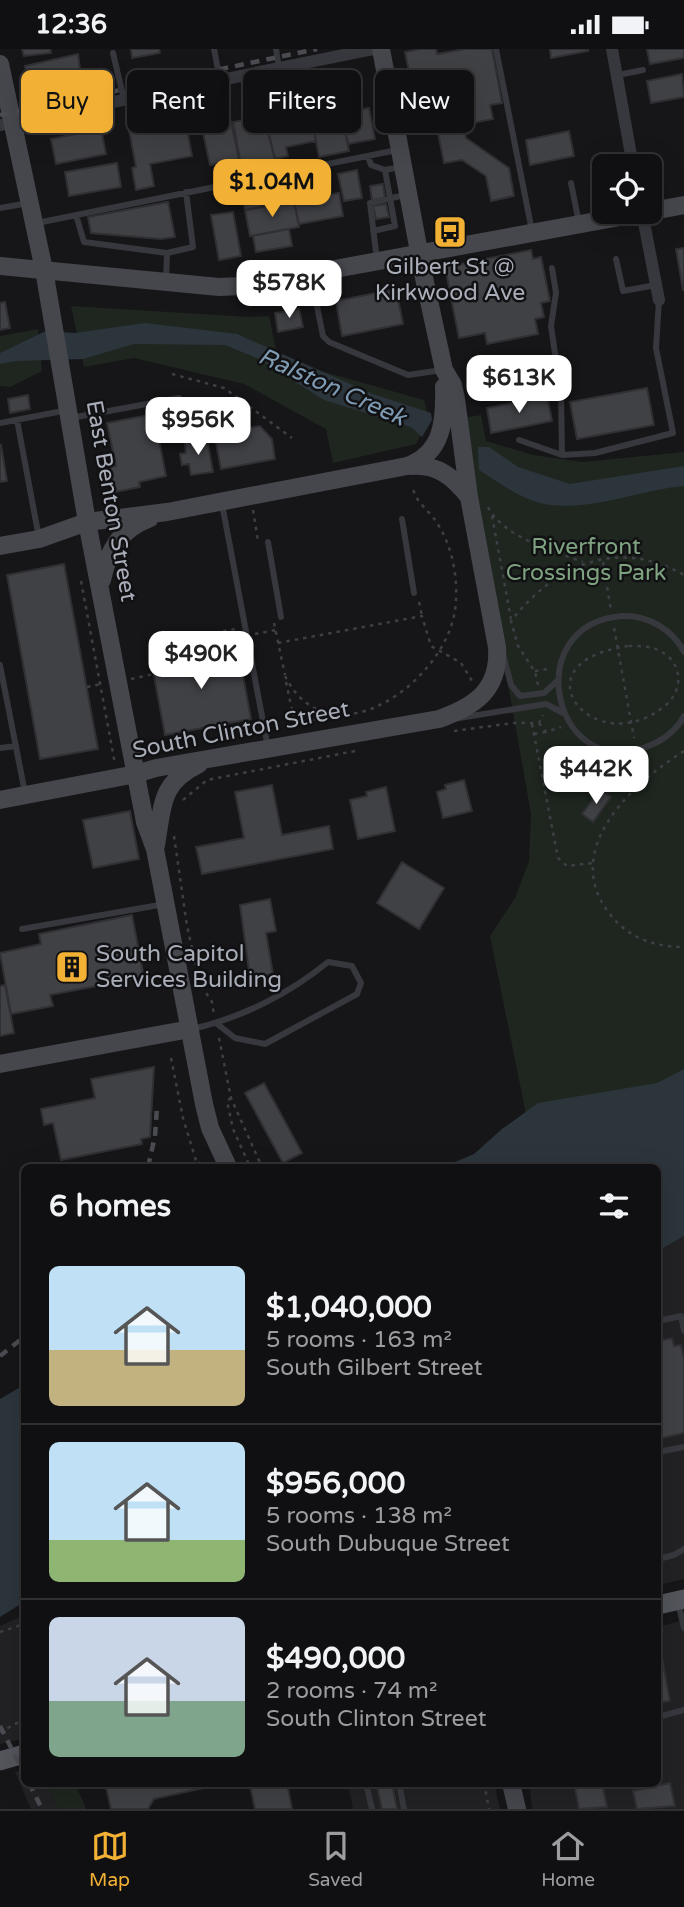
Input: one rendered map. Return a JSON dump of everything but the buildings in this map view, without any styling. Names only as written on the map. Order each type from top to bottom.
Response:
[{"type":"main road","points":[[0,1761],[21,1755]]},
{"type":"street","points":[[229,78],[373,49]]},
{"type":"street","points":[[381,49],[401,158],[399,196],[419,253],[443,370],[445,417],[438,442],[426,457],[407,466]]},
{"type":"street","points":[[612,49],[631,154]]},
{"type":"street","name":"East Benton Street","points":[[0,64],[7,124],[31,203],[44,270],[71,414],[87,522],[145,823],[155,849],[207,1116],[227,1164]]},
{"type":"street","points":[[7,124],[127,99]]},
{"type":"street","points":[[662,209],[684,205]]},
{"type":"street","points":[[0,266],[166,282],[242,286],[592,223]]},
{"type":"street","points":[[644,224],[659,300]]},
{"type":"street","points":[[443,370],[453,385],[456,399],[469,497],[495,634],[497,670],[485,694]]},
{"type":"street","points":[[0,546],[39,539],[87,522],[167,512],[407,466],[421,465],[442,471],[469,497]]},
{"type":"street","points":[[101,588],[107,560],[123,532],[167,512]]},
{"type":"street","name":"South Clinton Street","points":[[0,800],[156,768],[446,725],[485,694]]},
{"type":"street","points":[[155,849],[159,814],[169,788],[180,775],[205,761]]},
{"type":"street","points":[[0,1065],[190,1029]]},
{"type":"street","points":[[512,1787],[517,1809]]},
{"type":"lane","points":[[214,49],[218,70]]},
{"type":"lane","points":[[276,49],[279,68]]},
{"type":"lane","points":[[496,49],[532,233]]},
{"type":"lane","points":[[113,54],[124,100]]},
{"type":"lane","points":[[616,75],[643,71]]},
{"type":"lane","points":[[368,156],[371,165],[384,170],[399,196],[395,226],[373,231]]},
{"type":"lane","points":[[35,223],[368,156],[401,158]]},
{"type":"lane","points":[[384,170],[401,158]]},
{"type":"lane","points":[[571,183],[580,225]]},
{"type":"lane","points":[[76,215],[84,242],[167,253],[193,247],[186,193]]},
{"type":"lane","points":[[377,262],[370,203],[399,196]]},
{"type":"lane","points":[[0,208],[31,203]]},
{"type":"lane","points":[[166,282],[167,253]]},
{"type":"lane","points":[[616,259],[623,291],[656,285]]},
{"type":"lane","points":[[552,268],[556,293],[551,326],[562,400],[562,454]]},
{"type":"lane","points":[[310,275],[323,335],[329,342],[408,375],[443,370]]},
{"type":"lane","points":[[519,440],[562,454],[595,453],[673,433],[657,357],[659,300]]},
{"type":"lane","points":[[0,423],[179,398]]},
{"type":"lane","points":[[17,420],[39,539]]},
{"type":"lane","points":[[221,502],[268,750]]},
{"type":"lane","points":[[402,519],[414,593]]},
{"type":"lane","points":[[268,542],[281,617]]},
{"type":"lane","points":[[564,713],[557,681],[563,656],[571,642],[583,631],[612,617],[644,619],[659,625],[672,635],[684,652]]},
{"type":"lane","points":[[495,634],[515,693],[525,697],[544,693],[557,681]]},
{"type":"lane","points":[[0,665],[25,795]]},
{"type":"lane","points":[[446,725],[553,705],[564,713],[576,731],[600,747],[636,751],[658,743],[671,734],[684,716]]},
{"type":"lane","points":[[0,748],[16,746]]},
{"type":"lane","points":[[22,929],[165,904]]},
{"type":"lane","points":[[190,1029],[216,1023],[263,1004],[328,963],[352,966],[361,983],[357,994],[265,1044],[235,1038],[216,1023]]},
{"type":"lane","points":[[661,1320],[681,1316],[684,1331]]},
{"type":"lane","points":[[661,1451],[684,1447]]},
{"type":"lane","points":[[661,1558],[684,1549]]},
{"type":"lane","points":[[668,1599],[684,1628]]},
{"type":"lane","points":[[661,1716],[684,1710]]},
{"type":"lane","points":[[367,1787],[372,1809]]},
{"type":"lane","points":[[400,1787],[404,1809]]},
{"type":"path","points":[[172,374],[224,388],[292,438]]},
{"type":"path","points":[[295,724],[356,713],[395,697],[412,685],[439,652],[455,611],[454,563],[437,523],[414,494],[413,488]]},
{"type":"path","points":[[487,505],[492,516],[518,646],[535,671],[539,688]]},
{"type":"path","points":[[492,516],[524,539],[583,562]]},
{"type":"path","points":[[603,560],[636,751],[640,770],[646,778]]},
{"type":"path","points":[[512,621],[542,586],[583,562],[651,562],[684,575]]},
{"type":"path","points":[[80,577],[117,778]]},
{"type":"path","points":[[414,593],[427,639],[439,652],[461,663],[485,694]]},
{"type":"path","points":[[278,643],[422,616]]},
{"type":"path","points":[[191,647],[191,637],[235,629],[237,638],[276,630]]},
{"type":"path","points":[[617,647],[659,650],[676,665],[679,674],[676,694],[666,705],[645,717],[631,720],[596,719],[584,714],[572,701],[571,680],[576,670],[589,658],[617,647]]},
{"type":"path","points":[[535,671],[552,670]]},
{"type":"path","points":[[679,674],[684,673]]},
{"type":"path","points":[[285,676],[292,691],[303,702],[334,716]]},
{"type":"path","points":[[539,723],[543,710]]},
{"type":"path","points":[[532,723],[558,858],[567,866],[593,863]]},
{"type":"path","points":[[446,725],[539,723]]},
{"type":"path","points":[[539,723],[546,732]]},
{"type":"path","points":[[534,734],[564,725]]},
{"type":"path","points":[[178,806],[207,780],[357,750]]},
{"type":"path","points":[[684,751],[646,778],[608,821],[597,843],[593,863],[599,895],[622,927],[644,941],[684,947]]},
{"type":"path","points":[[174,830],[187,926],[197,973],[200,984],[212,1002],[231,1098],[260,1164]]},
{"type":"path","points":[[171,1058],[183,1118],[197,1164],[202,1164]]},
{"type":"path","points":[[231,1098],[227,1101],[233,1129],[249,1164]]},
{"type":"path","points":[[0,1632],[21,1625]]},
{"type":"path","points":[[0,1732],[17,1723],[21,1724]]},
{"type":"path","points":[[485,1787],[489,1809]]},
{"type":"shaded area","points":[[684,1236],[684,1579],[661,1584],[661,1249]]},
{"type":"shaded area","points":[[21,1616],[21,1739],[0,1744],[0,1626]]},
{"type":"shaded area","points":[[684,1620],[684,1809],[532,1809],[529,1787],[661,1787],[661,1626]]},
{"type":"shaded area","points":[[21,1771],[21,1786],[15,1772]]},
{"type":"shaded area","points":[[21,1787],[48,1787],[58,1809],[31,1809]]},
{"type":"shaded area","points":[[349,1787],[495,1787],[500,1809],[353,1809]]},
{"type":"green space","points":[[71,306],[269,316],[278,359],[424,400],[429,419],[416,444],[333,463],[326,429],[244,384],[134,358],[84,367]]},
{"type":"green space","points":[[38,329],[42,371],[10,387],[0,386],[0,336]]},
{"type":"green space","name":"Riverfront Crossings Park","points":[[481,415],[486,441],[533,455],[583,462],[684,452],[684,1087],[529,1129],[490,936],[515,898],[529,861],[531,814],[461,418]]},
{"type":"green space","points":[[48,1787],[77,1787],[86,1809],[58,1809]]},
{"type":"water","name":"Ralston Creek","points":[[145,323],[237,334],[373,394],[431,413],[432,420],[422,437],[411,427],[324,400],[259,359],[225,345],[134,344],[83,359],[0,364],[0,353],[46,331],[75,333]]},
{"type":"water","points":[[478,447],[489,447],[518,467],[570,484],[684,466],[684,486],[584,505],[551,505],[532,501],[513,492],[479,470]]},
{"type":"water","points":[[684,1069],[684,1236],[661,1249],[661,1164],[450,1164],[474,1154],[502,1129],[538,1103],[657,1083]]},
{"type":"water","points":[[21,1387],[21,1604],[0,1617],[0,1399]]},
{"type":"railway","points":[[0,115],[317,49]]},
{"type":"railway","points":[[149,1164],[155,1136],[157,1107]]},
{"type":"railway","points":[[0,1356],[21,1339]]},
{"type":"railway","points":[[0,1726],[21,1767]]},
{"type":"railway","points":[[31,1787],[42,1809]]},
{"type":"place","name":"Gilbert St @ Kirkwood Ave","points":[[450,232]]},
{"type":"place","name":"South Capitol Services Building","points":[[72,967]]}]
